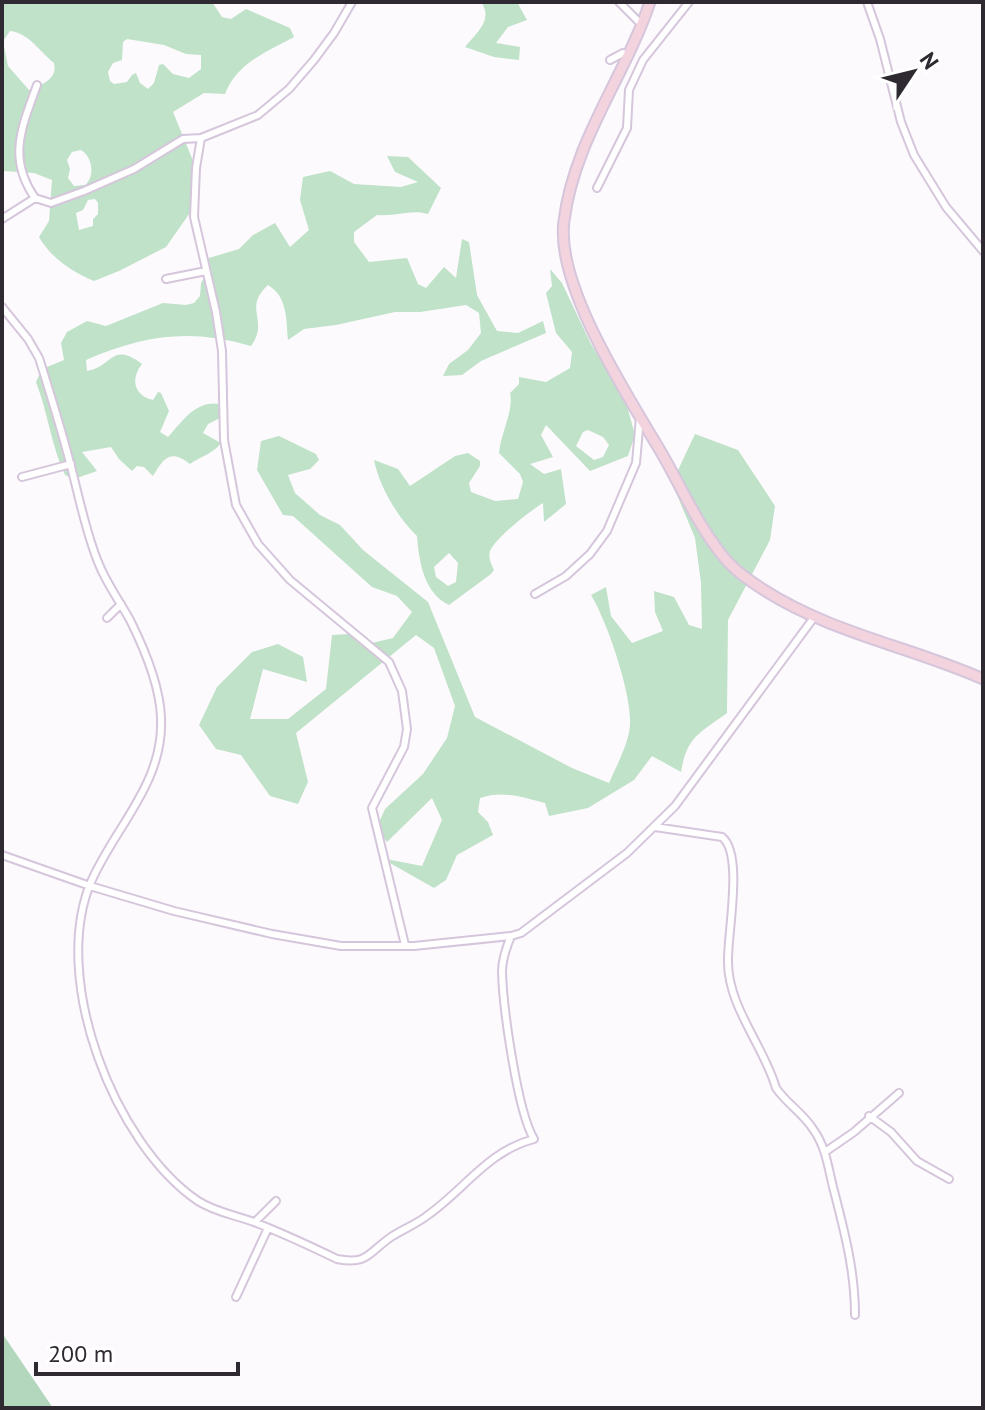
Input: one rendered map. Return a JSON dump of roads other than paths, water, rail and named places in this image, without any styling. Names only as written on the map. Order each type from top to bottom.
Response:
[{"type":"main road","points":[[650,2],[578,159],[565,209],[562,237],[565,256],[583,307],[614,374],[706,532],[734,569],[789,605],[983,679]]},
{"type":"street","points":[[37,85],[19,140],[17,159],[24,180],[35,198],[51,203],[115,179],[183,139],[201,138],[248,120],[272,105],[328,42],[352,2]]},
{"type":"street","points":[[619,2],[642,25]]},
{"type":"street","points":[[597,188],[627,128],[629,90],[643,60],[689,2]]},
{"type":"street","points":[[867,2],[880,39],[901,122],[914,155],[946,207],[983,251]]},
{"type":"street","points":[[610,60],[623,53],[627,56]]},
{"type":"street","points":[[201,138],[194,217],[222,351],[224,440],[236,505],[266,553],[290,580],[389,662],[402,691],[407,729],[404,747],[372,808],[405,945]]},
{"type":"street","points":[[2,219],[35,198]]},
{"type":"street","points":[[166,279],[206,271]]},
{"type":"street","points":[[2,307],[39,358],[97,559],[144,652],[161,717],[151,776],[90,886],[81,910],[77,943],[79,982],[101,1062],[131,1128],[162,1171],[201,1203],[255,1222],[337,1259],[360,1261],[367,1258],[391,1237],[430,1214],[500,1153],[534,1139],[524,1114],[503,984],[504,952],[511,936]]},
{"type":"street","points":[[535,594],[566,576],[590,554],[607,531],[636,463],[640,417]]},
{"type":"street","points":[[22,477],[71,464]]},
{"type":"street","points":[[107,618],[121,604]]},
{"type":"street","points":[[2,855],[174,911],[272,934],[341,946],[405,945],[511,936],[533,925],[585,886],[655,827],[691,787],[815,616]]},
{"type":"street","points":[[655,827],[722,837],[732,849],[728,964],[731,984],[776,1088],[785,1102],[812,1126],[825,1152],[841,1211],[853,1281],[855,1315]]},
{"type":"street","points":[[825,1152],[854,1132],[899,1093]]},
{"type":"street","points":[[869,1116],[891,1132],[917,1161],[949,1179]]},
{"type":"street","points":[[255,1222],[276,1201]]},
{"type":"street","points":[[830,1214],[841,1211]]},
{"type":"street","points":[[236,1297],[268,1228]]}]
